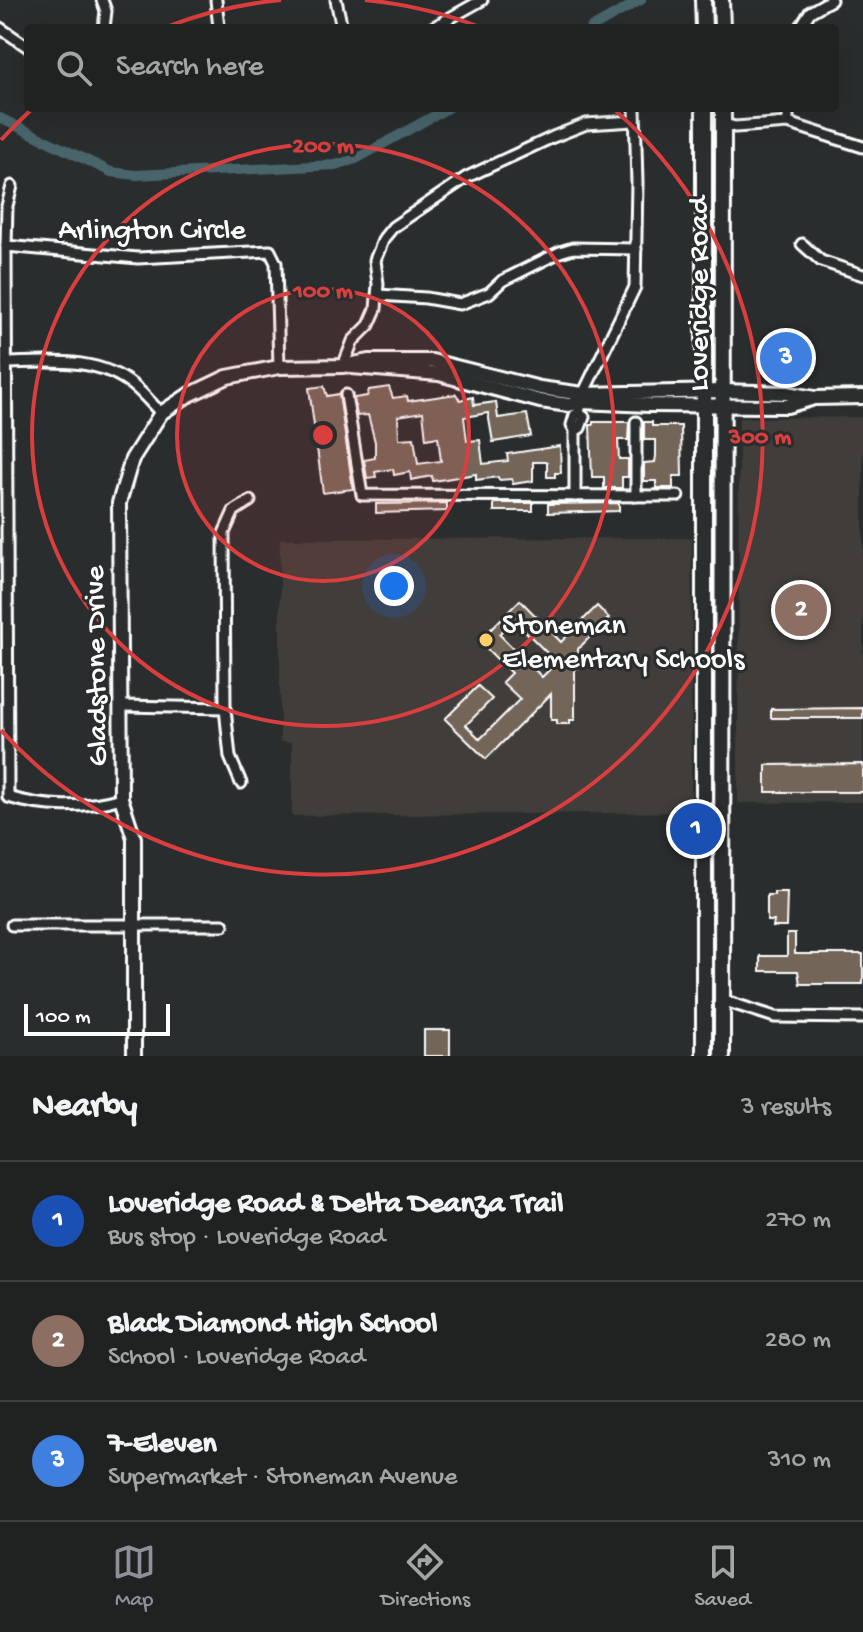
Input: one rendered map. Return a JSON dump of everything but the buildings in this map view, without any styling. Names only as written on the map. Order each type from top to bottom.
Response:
[{"type":"main road","points":[[703,0],[704,24]]},
{"type":"main road","points":[[721,0],[722,24]]},
{"type":"main road","name":"Loveridge Road","points":[[704,112],[704,1056]]},
{"type":"main road","name":"Loveridge Road","points":[[722,1056],[723,112]]},
{"type":"main road","points":[[705,862],[724,869]]},
{"type":"street","points":[[102,0],[106,11],[104,24]]},
{"type":"street","points":[[216,0],[219,24]]},
{"type":"street","points":[[336,0],[341,24]]},
{"type":"street","points":[[439,24],[482,0]]},
{"type":"street","points":[[802,24],[810,12],[831,0]]},
{"type":"street","points":[[0,28],[24,44]]},
{"type":"street","points":[[575,496],[575,430],[572,425],[635,287],[635,112]]},
{"type":"street","points":[[788,112],[788,123]]},
{"type":"street","points":[[343,366],[353,341],[369,325],[376,309],[375,260],[393,227],[467,177],[553,137],[586,124],[634,121]]},
{"type":"street","points":[[724,124],[735,127],[788,123],[863,147]]},
{"type":"street","points":[[12,186],[7,206],[6,246],[8,797],[45,805],[101,804],[121,798]]},
{"type":"street","points":[[802,244],[821,261],[863,275]]},
{"type":"street","name":"Arlington Circle","points":[[6,246],[138,258],[270,251],[276,263],[279,367]]},
{"type":"street","points":[[378,295],[460,304],[489,293],[502,281],[560,252],[573,248],[636,249]]},
{"type":"street","name":"Gladstone Drive","points":[[134,1056],[134,838],[121,798],[119,503],[132,459],[161,413],[187,396],[227,377],[279,367],[343,366],[369,361],[432,361],[540,388],[581,403],[723,398],[787,406],[815,398],[863,397]]},
{"type":"street","points":[[6,363],[98,365],[133,384],[161,413]]},
{"type":"street","points":[[346,395],[362,495],[678,496]]},
{"type":"street","points":[[636,422],[636,496]]},
{"type":"street","points":[[241,783],[230,757],[225,708],[224,533],[234,511],[250,501]]},
{"type":"street","points":[[122,706],[225,708]]},
{"type":"street","points":[[12,925],[223,925]]},
{"type":"street","points":[[722,1000],[775,1017],[863,1018]]},
{"type":"shaded area","points":[[863,417],[863,802],[738,803],[739,418]]},
{"type":"shaded area","name":"Stoneman Elementary Schools","points":[[692,538],[691,812],[292,816],[292,742],[280,742],[280,539]]},
{"type":"waterway","points":[[598,24],[641,0]]},
{"type":"waterway","points":[[0,118],[111,172],[136,175],[335,165],[356,159],[441,112]]},
{"type":"place","name":"7-Eleven","points":[[786,358]]},
{"type":"place","name":"Black Diamond High School","points":[[801,610]]},
{"type":"place","name":"Stoneman Elementary Schools","points":[[486,640]]},
{"type":"place","name":"Loveridge Road & Delta Deanza Trail","points":[[696,829]]}]
